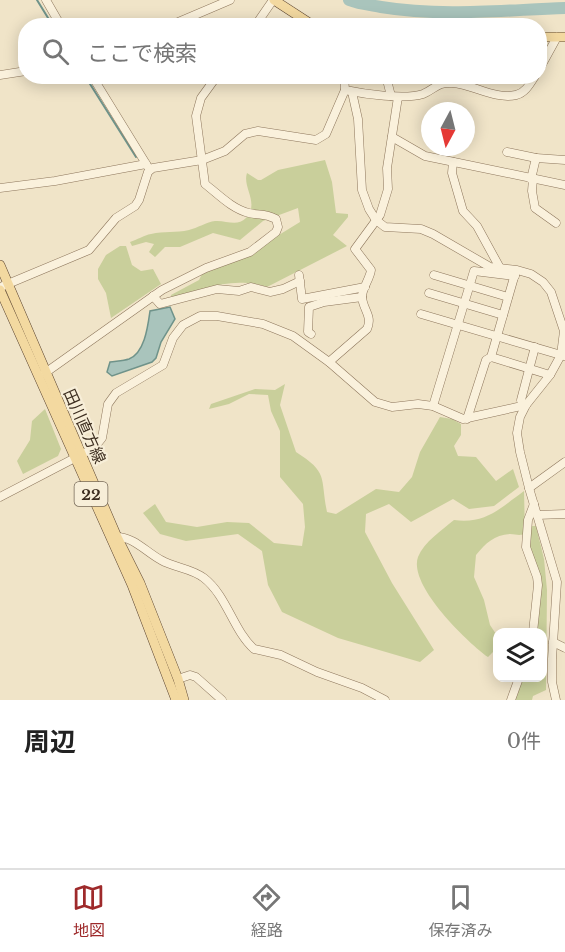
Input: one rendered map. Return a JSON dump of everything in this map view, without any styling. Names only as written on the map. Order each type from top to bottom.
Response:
[{"type":"main road","points":[[274,0],[302,18]]},
{"type":"main road","name":"田川直方線","points":[[0,265],[3,287],[78,456],[140,583],[184,700]]},
{"type":"main road","name":"田川直方線","points":[[3,287],[45,373],[132,585],[176,700]]},
{"type":"street","points":[[46,0],[56,18]]},
{"type":"street","points":[[188,18],[230,0]]},
{"type":"street","points":[[261,18],[274,0]]},
{"type":"street","points":[[547,58],[561,37]]},
{"type":"street","points":[[0,75],[18,72]]},
{"type":"street","points":[[3,287],[89,250],[116,218],[135,206],[139,200],[148,168],[97,84]]},
{"type":"street","points":[[45,373],[153,296],[206,268],[250,252],[276,232],[278,227],[276,219],[266,214],[249,213],[230,204],[205,184],[196,116],[201,98],[211,84]]},
{"type":"street","points":[[347,84],[358,118],[362,190],[376,220],[385,226],[421,229],[490,267],[516,273]]},
{"type":"street","points":[[329,362],[367,329],[370,317],[362,297],[371,270],[355,249],[380,215],[388,189],[387,168],[395,97],[389,84]]},
{"type":"street","points":[[349,91],[395,97],[424,94],[439,84]]},
{"type":"street","points":[[459,84],[503,96],[517,95],[529,84]]},
{"type":"street","points":[[0,188],[202,160],[225,151],[245,134],[258,131],[316,140],[326,134],[349,91]]},
{"type":"street","points":[[392,137],[425,156],[565,185]]},
{"type":"street","points":[[507,152],[536,158],[565,160]]},
{"type":"street","points":[[536,158],[532,179],[535,208],[556,223]]},
{"type":"street","points":[[453,162],[452,172],[464,211],[477,226],[500,268]]},
{"type":"street","points":[[0,497],[94,448],[102,438],[108,404],[116,393],[163,365],[173,338],[183,325],[200,316],[217,316],[263,324],[293,336],[329,362],[375,402],[392,406],[418,404],[433,406],[463,419],[524,403],[550,375],[563,356],[564,330],[551,292],[543,282],[531,274],[474,271],[456,324],[433,406]]},
{"type":"street","points":[[467,419],[486,360],[491,357],[516,273]]},
{"type":"street","points":[[434,274],[508,297]]},
{"type":"street","points":[[153,296],[160,304],[217,290],[239,291],[251,287],[270,292],[283,289],[299,278],[302,299],[365,288]]},
{"type":"street","points":[[429,293],[503,315]]},
{"type":"street","points":[[311,334],[309,332],[309,307],[324,302],[362,297]]},
{"type":"street","points":[[421,314],[563,356]]},
{"type":"street","points":[[535,347],[517,433],[529,488],[557,582],[552,682],[556,700]]},
{"type":"street","points":[[491,357],[550,375]]},
{"type":"street","points":[[529,488],[565,462]]},
{"type":"street","points":[[534,502],[528,520],[526,547],[538,585],[534,628]]},
{"type":"street","points":[[537,515],[565,514]]},
{"type":"street","points":[[117,537],[126,537],[162,561],[205,579],[229,610],[254,649],[281,655],[317,672],[362,688],[385,700]]},
{"type":"street","points":[[553,642],[565,648]]},
{"type":"street","points":[[178,679],[190,675],[196,677],[222,700]]},
{"type":"street","points":[[511,700],[518,682]]},
{"type":"green space","points":[[325,160],[332,182],[336,213],[348,214],[333,235],[347,246],[267,287],[230,283],[207,287],[172,299],[171,295],[199,280],[203,272],[240,259],[300,222],[298,208],[263,221],[240,240],[213,233],[180,247],[165,247],[155,257],[149,252],[154,244],[146,242],[132,246],[130,242],[148,235],[189,230],[215,221],[235,223],[243,221],[251,207],[247,173],[261,180],[278,170]]},
{"type":"green space","points":[[120,246],[126,246],[132,265],[141,271],[153,269],[161,284],[111,318],[106,293],[98,279],[98,269],[106,255]]},
{"type":"green space","points":[[285,384],[280,405],[296,452],[314,465],[321,477],[327,512],[336,514],[376,489],[399,492],[412,477],[420,452],[440,417],[452,419],[461,424],[461,435],[454,446],[458,456],[476,457],[496,481],[513,469],[519,487],[494,506],[469,509],[453,499],[411,522],[389,504],[366,514],[365,532],[392,583],[434,650],[420,662],[338,638],[282,612],[268,585],[262,551],[238,534],[186,541],[160,534],[143,513],[155,504],[166,522],[197,527],[227,522],[249,523],[274,543],[302,546],[305,527],[303,504],[280,477],[280,431],[271,411],[268,395],[249,394],[229,404],[209,409],[211,404],[255,389],[275,390]]},
{"type":"green space","points":[[45,409],[61,449],[58,456],[23,474],[17,461],[30,440],[32,421]]},
{"type":"green space","points":[[524,491],[525,534],[510,534],[495,538],[476,555],[474,577],[493,630],[493,652],[488,657],[441,612],[430,597],[417,569],[418,557],[429,541],[454,520],[475,520],[499,509]]},
{"type":"green space","points":[[530,526],[536,526],[544,559],[547,590],[547,628],[536,628],[540,584],[528,548]]},
{"type":"green space","points":[[521,682],[546,682],[546,690],[533,696],[532,700],[515,700]]},
{"type":"water","points":[[170,307],[175,319],[161,342],[156,358],[152,362],[112,376],[107,372],[110,362],[129,359],[139,351],[145,338],[150,311]]},
{"type":"waterway","points":[[37,0],[48,18]]},
{"type":"waterway","points":[[349,0],[381,7],[427,12],[565,8]]},
{"type":"waterway","points":[[90,84],[136,157]]}]
